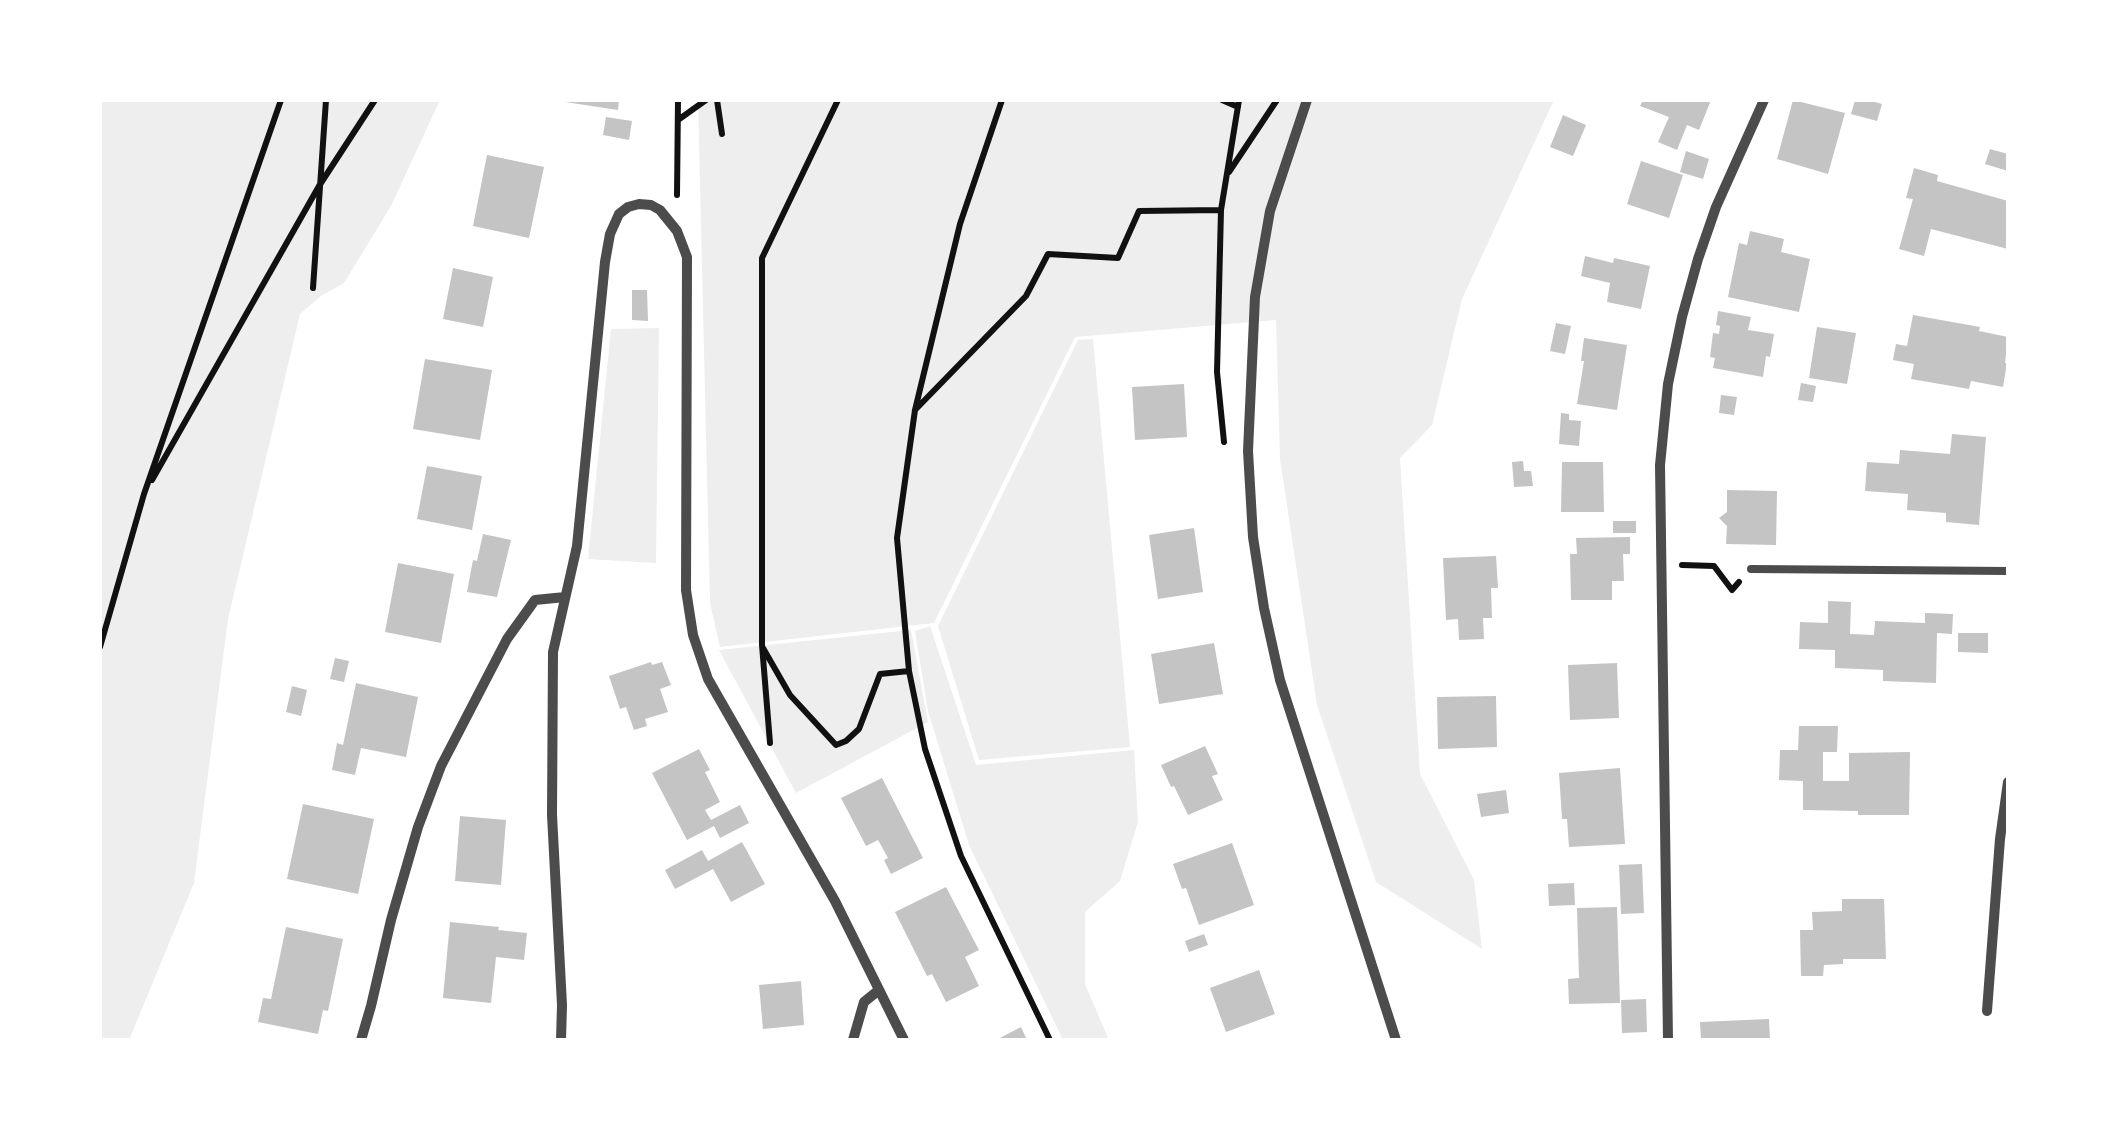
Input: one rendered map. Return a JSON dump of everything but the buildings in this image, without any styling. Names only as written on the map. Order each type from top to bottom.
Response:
[{"type":"street","points":[[1307,100],[1270,211],[1255,297],[1248,451],[1253,537],[1280,680],[1396,1040]]},
{"type":"street","points":[[1668,1040],[1660,465],[1668,384],[1698,259],[1716,207],[1764,100]]},
{"type":"street","points":[[561,1040],[552,815],[553,652],[577,546],[610,234],[619,214],[639,204],[660,210],[678,231],[687,256],[686,590],[693,634],[708,679],[835,902],[904,1040]]},
{"type":"street","points":[[361,1040],[418,827],[441,766],[508,639],[535,600],[565,597]]},
{"type":"street","points":[[1987,1011],[2008,782]]},
{"type":"street","points":[[853,1040],[864,1002],[879,990]]},
{"type":"lane","points":[[1751,569],[2008,571]]},
{"type":"path","points":[[100,648],[144,494],[281,100]]},
{"type":"path","points":[[312,288],[326,100]]},
{"type":"path","points":[[144,494],[319,186],[375,100]]},
{"type":"path","points":[[678,100],[678,231]]},
{"type":"path","points":[[677,121],[706,100]]},
{"type":"path","points":[[717,100],[722,134]]},
{"type":"path","points":[[758,769],[771,755],[762,646],[762,258],[838,100]]},
{"type":"path","points":[[1002,100],[960,224],[915,410],[896,538],[909,671],[925,749],[961,856],[1050,1040]]},
{"type":"path","points":[[1222,100],[1239,103],[1220,210],[1217,372],[1223,436]]},
{"type":"path","points":[[1226,178],[1276,100]]},
{"type":"path","points":[[915,410],[1026,296],[1048,254],[1118,258],[1139,211],[1220,210]]},
{"type":"path","points":[[1660,564],[1714,566],[1732,590],[1751,569]]},
{"type":"path","points":[[762,646],[790,695],[836,745],[858,729],[880,674],[909,671]]},
{"type":"shaded area","points":[[100,100],[440,100],[391,206],[344,283],[300,314],[228,619],[194,883],[129,1040],[100,1040]]},
{"type":"shaded area","points":[[698,100],[1554,100],[1462,299],[1432,425],[1400,458],[1420,774],[1474,880],[1482,949],[1376,882],[1317,705],[1280,459],[1276,320],[1075,337],[934,623],[720,647],[710,603]]},
{"type":"shaded area","points":[[659,328],[656,563],[588,559],[611,329]]},
{"type":"shaded area","points":[[1093,339],[1130,747],[979,760],[938,626],[1078,340]]},
{"type":"shaded area","points":[[930,626],[976,765],[1134,750],[1138,822],[1120,881],[1085,912],[1085,984],[1109,1040],[1063,1040],[969,845],[928,711],[915,631]]},
{"type":"shaded area","points":[[911,630],[928,722],[796,793],[719,650]]}]
